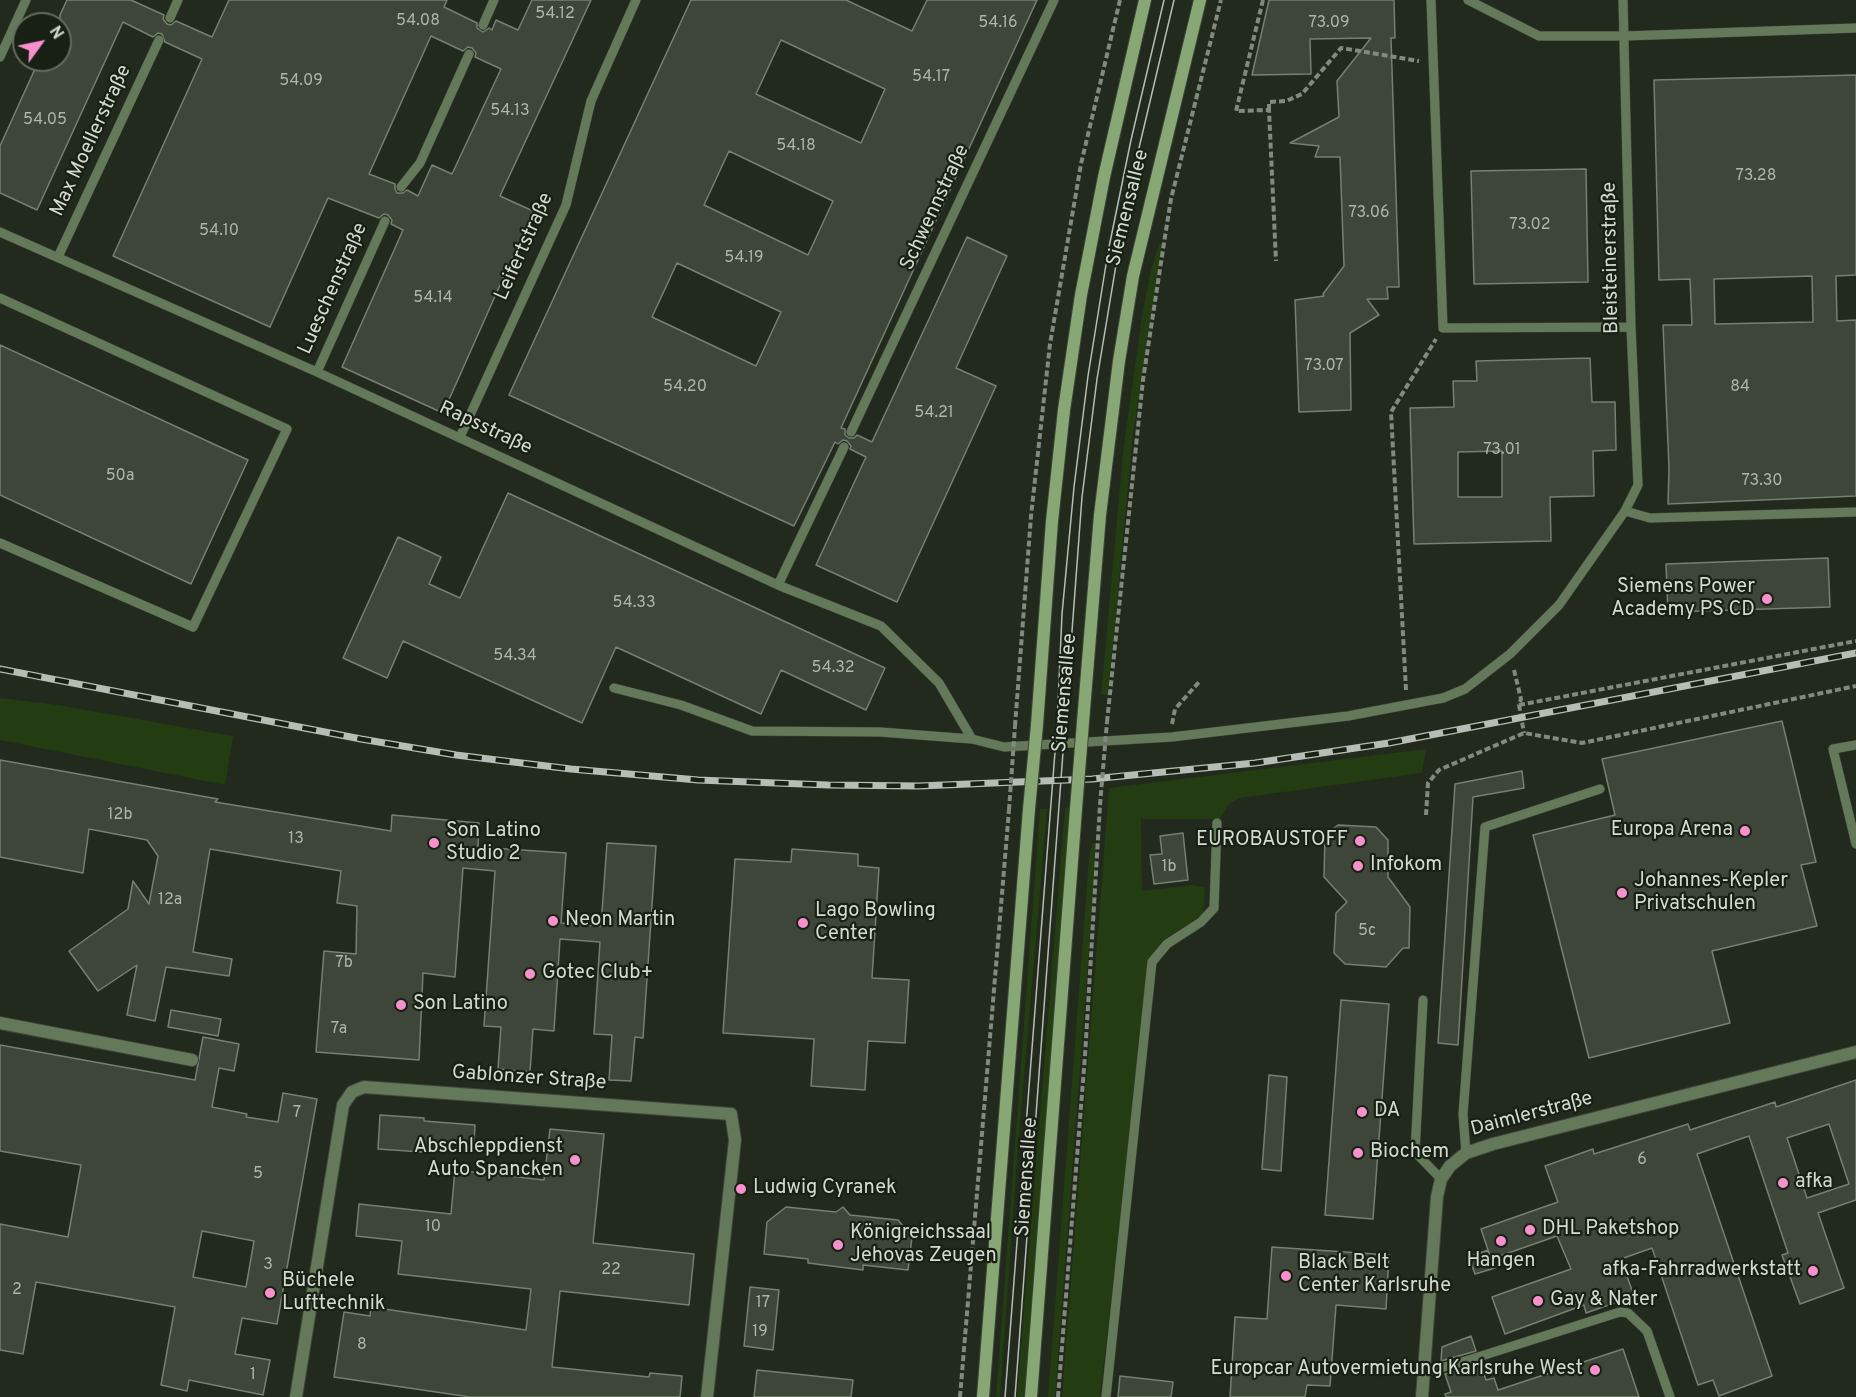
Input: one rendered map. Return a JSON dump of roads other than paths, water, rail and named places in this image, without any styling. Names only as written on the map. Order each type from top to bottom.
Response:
[{"type":"main road","name":"Siemensallee","points":[[983,1397],[1052,521],[1064,410],[1081,296],[1104,177],[1145,0]]},
{"type":"main road","name":"Siemensallee","points":[[1031,1397],[1100,515],[1119,361],[1133,276],[1200,0]]},
{"type":"street","points":[[0,1023],[192,1060]]},
{"type":"street","name":"Daimlerstraße","points":[[1441,1179],[1450,1166],[1466,1154],[1513,1138],[1856,1052]]},
{"type":"street","name":"Gablonzer Straße","points":[[296,1397],[343,1105],[352,1092],[364,1087],[731,1114],[735,1140],[707,1397]]},
{"type":"street","points":[[1422,1397],[1437,1197],[1441,1179]]},
{"type":"lane","points":[[0,57],[26,0]]},
{"type":"lane","points":[[170,18],[178,0]]},
{"type":"lane","points":[[483,25],[494,0]]},
{"type":"lane","name":"Leifertstraße","points":[[460,437],[566,205],[591,101],[636,0]]},
{"type":"lane","name":"Schwennstraße","points":[[850,432],[1054,0]]},
{"type":"lane","points":[[1431,0],[1443,328],[1631,327]]},
{"type":"lane","points":[[1468,0],[1480,3],[1539,36],[1625,36],[1856,28]]},
{"type":"lane","name":"Bleisteinerstraße","points":[[614,688],[681,705],[752,731],[880,732],[972,739],[1004,747],[1172,736],[1348,716],[1443,698],[1465,689],[1510,654],[1559,605],[1625,512],[1638,485],[1631,327],[1623,0]]},
{"type":"lane","name":"Max Moellerstraße","points":[[58,257],[159,40]]},
{"type":"lane","points":[[400,187],[420,163],[470,54]]},
{"type":"lane","name":"Lueschenstraße","points":[[317,372],[385,221]]},
{"type":"lane","name":"Rapsstraße","points":[[0,232],[317,372],[778,585],[881,626],[939,683],[972,739]]},
{"type":"lane","points":[[0,298],[287,429],[193,627],[0,543]]},
{"type":"lane","points":[[778,585],[844,447]]},
{"type":"lane","points":[[1625,512],[1650,518],[1856,512]]},
{"type":"lane","points":[[1856,744],[1833,750],[1856,844]]},
{"type":"lane","points":[[1466,1154],[1463,1114],[1485,827],[1600,789]]},
{"type":"lane","points":[[1106,1397],[1152,962],[1167,944],[1202,922],[1214,908],[1217,823]]},
{"type":"lane","points":[[1423,1000],[1416,1152],[1441,1179]]},
{"type":"lane","points":[[1424,1372],[1620,1312],[1628,1313],[1647,1331],[1670,1397]]},
{"type":"tram line","points":[[1005,1397],[1057,726],[1062,614],[1074,487],[1088,376],[1108,252],[1131,140],[1164,0]]},
{"type":"tram line","points":[[1015,1397],[1082,497],[1097,379],[1117,259],[1139,148],[1174,0]]},
{"type":"railway","points":[[0,669],[361,739],[456,755],[571,769],[698,780],[919,786],[1092,779],[1255,763],[1389,743],[1856,653]]},
{"type":"place","name":"Siemens Power Academy PS CD","points":[[1767,599]]},
{"type":"place","name":"Europa Arena","points":[[1745,831]]},
{"type":"place","name":"EUROBAUSTOFF","points":[[1360,841]]},
{"type":"place","name":"Son Latino Studio 2","points":[[434,843]]},
{"type":"place","name":"Infokom","points":[[1358,866]]},
{"type":"place","name":"Johannes-Kepler Privatschulen","points":[[1622,893]]},
{"type":"place","name":"Neon Martin","points":[[553,921]]},
{"type":"place","name":"Lago Bowling Center","points":[[803,923]]},
{"type":"place","name":"Gotec Club+","points":[[530,974]]},
{"type":"place","name":"Son Latino","points":[[401,1005]]},
{"type":"place","name":"DA","points":[[1362,1112]]},
{"type":"place","name":"Biochem","points":[[1358,1153]]},
{"type":"place","name":"Abschleppdienst Auto Spancken","points":[[575,1160]]},
{"type":"place","name":"afka","points":[[1783,1183]]},
{"type":"place","name":"Ludwig Cyranek","points":[[741,1189]]},
{"type":"place","name":"DHL Paketshop","points":[[1530,1230]]},
{"type":"place","name":"Hangen","points":[[1501,1241]]},
{"type":"place","name":"Königreichssaal Jehovas Zeugen","points":[[838,1245]]},
{"type":"place","name":"afka-Fahrradwerkstatt","points":[[1813,1271]]},
{"type":"place","name":"Black Belt Center Karlsruhe","points":[[1286,1276]]},
{"type":"place","name":"Büchele Lufttechnik","points":[[270,1293]]},
{"type":"place","name":"Gay & Nater","points":[[1538,1301]]},
{"type":"place","name":"Europcar Autovermietung Karlsruhe West","points":[[1595,1370]]}]
